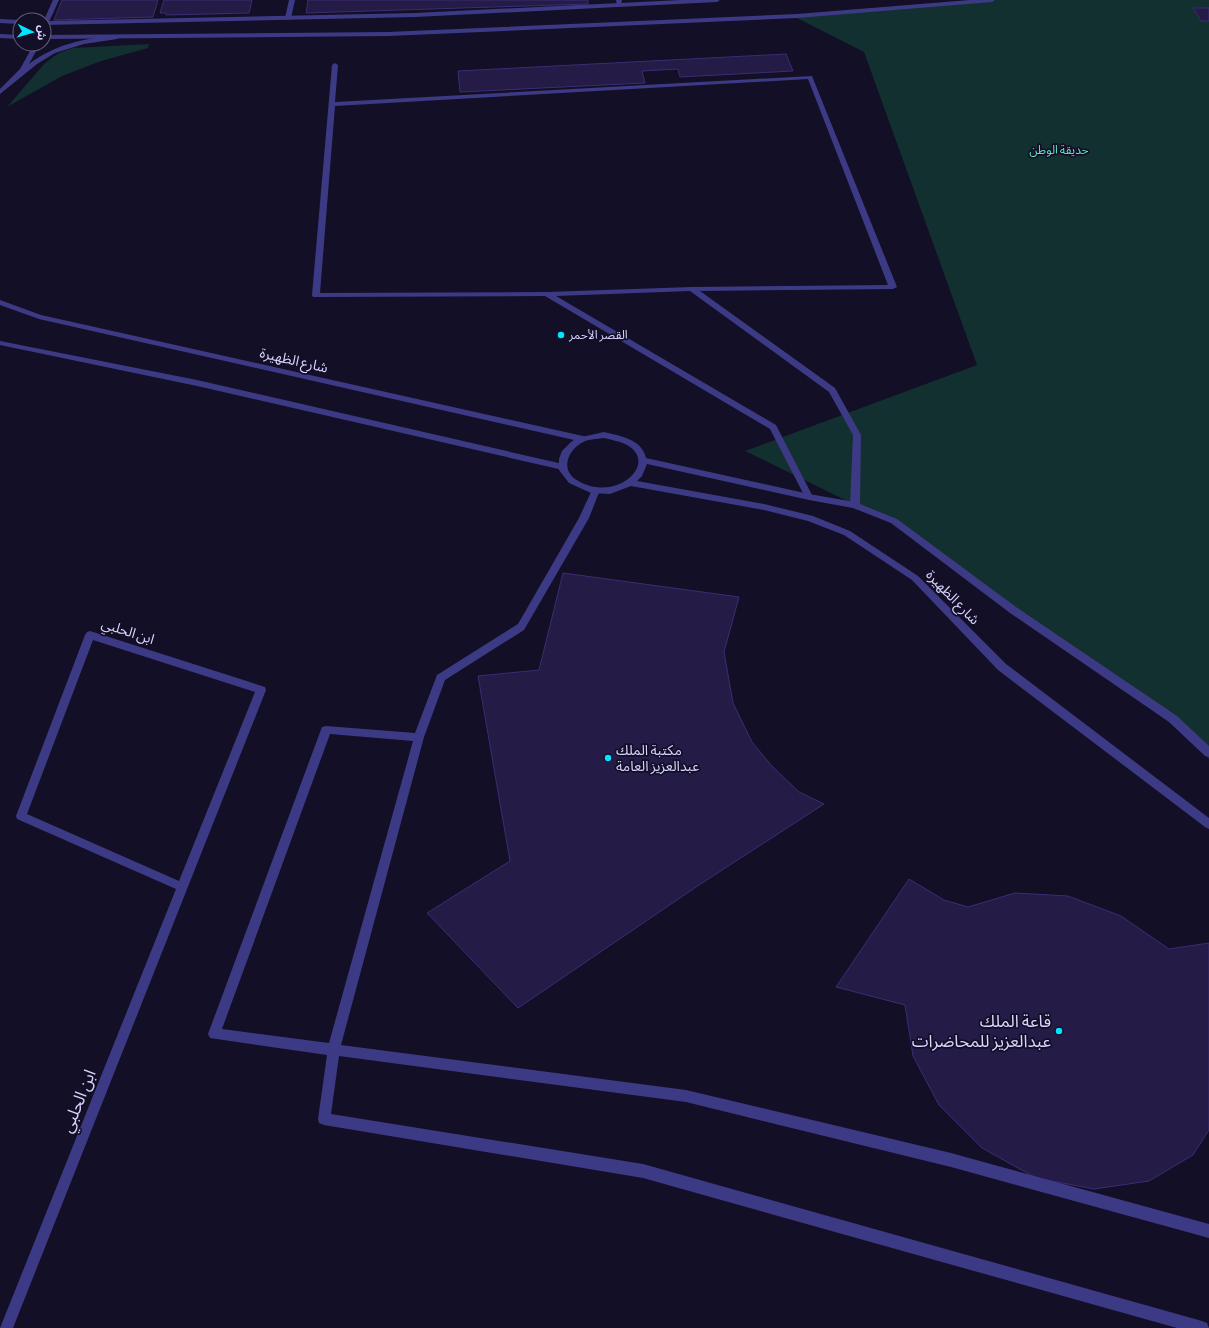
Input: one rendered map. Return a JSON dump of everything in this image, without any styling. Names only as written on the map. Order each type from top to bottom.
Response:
[{"type":"street","points":[[50,12],[56,0]]},
{"type":"street","points":[[288,18],[292,0]]},
{"type":"street","points":[[52,24],[415,15],[619,2],[717,0]]},
{"type":"street","points":[[52,37],[388,34],[797,16],[992,0]]},
{"type":"street","points":[[0,21],[12,22]]},
{"type":"street","points":[[0,36],[12,37]]},
{"type":"street","points":[[0,92],[35,63],[66,47],[84,41],[104,38],[144,36]]},
{"type":"street","points":[[11,83],[25,68],[33,52]]},
{"type":"street","points":[[332,104],[810,77],[893,286],[692,289],[547,294],[316,295],[335,65]]},
{"type":"street","points":[[692,289],[832,390],[857,435],[855,505]]},
{"type":"street","points":[[547,294],[773,427],[809,498]]},
{"type":"street","name":"شارع الظهيرة","points":[[0,302],[39,317],[583,439]]},
{"type":"street","points":[[0,343],[197,383],[563,467],[563,470],[569,478],[577,485],[596,490],[614,490],[631,483],[641,472],[643,460]]},
{"type":"street","name":"شارع الظهيرة","points":[[563,467],[562,462],[565,453],[571,446],[583,439],[592,436],[604,435],[617,437],[628,441],[636,447],[642,455],[643,460],[809,498],[855,505],[894,521],[1013,610],[1173,719],[1209,753]]},
{"type":"street","name":"شارع الظهيرة","points":[[631,483],[764,507],[810,518],[848,533],[916,578],[1002,667],[1209,824]]},
{"type":"street","points":[[596,490],[584,518],[521,627],[441,678],[419,737],[334,1049],[324,1119],[643,1171],[1202,1328]]},
{"type":"street","name":"ابن الحلبي","points":[[6,1328],[261,690],[90,635],[21,816],[182,887]]},
{"type":"street","points":[[419,737],[326,730],[214,1034],[686,1096],[951,1160],[1209,1231]]},
{"type":"green space","name":"حديقة الوطن","points":[[986,0],[1209,0],[1209,759],[1166,718],[888,521],[745,451],[977,365],[864,52],[793,16]]},
{"type":"green space","points":[[149,44],[148,48],[101,61],[62,76],[7,107],[45,63],[59,53],[73,48]]},
{"type":"building","points":[[62,0],[158,0],[153,17],[54,20]]},
{"type":"building","points":[[164,0],[252,0],[249,13],[166,15],[166,13],[160,13]]},
{"type":"building","points":[[308,0],[588,0],[588,4],[306,13]]},
{"type":"building","points":[[1193,8],[1209,8],[1209,21],[1201,21]]},
{"type":"building","points":[[786,54],[793,71],[680,77],[678,69],[642,71],[645,83],[460,92],[458,71]]},
{"type":"building","points":[[563,573],[739,597],[724,652],[733,703],[752,742],[772,766],[799,792],[824,804],[699,885],[518,1008],[427,913],[510,861],[478,676],[539,670]]},
{"type":"building","name":"قاعة الملك عبدالعزيز للمحاضرات","points":[[909,879],[944,900],[968,907],[1015,893],[1068,896],[1121,916],[1169,949],[1209,943],[1209,1130],[1193,1155],[1149,1181],[1094,1189],[1036,1178],[982,1148],[939,1105],[913,1056],[905,1005],[836,987]]},
{"type":"place","name":"القصر الأحمر","points":[[561,335]]},
{"type":"place","name":"مكتبة الملك عبدالعزيز العامة","points":[[608,758]]},
{"type":"place","name":"قاعة الملك عبدالعزيز للمحاضرات","points":[[1059,1031]]}]
